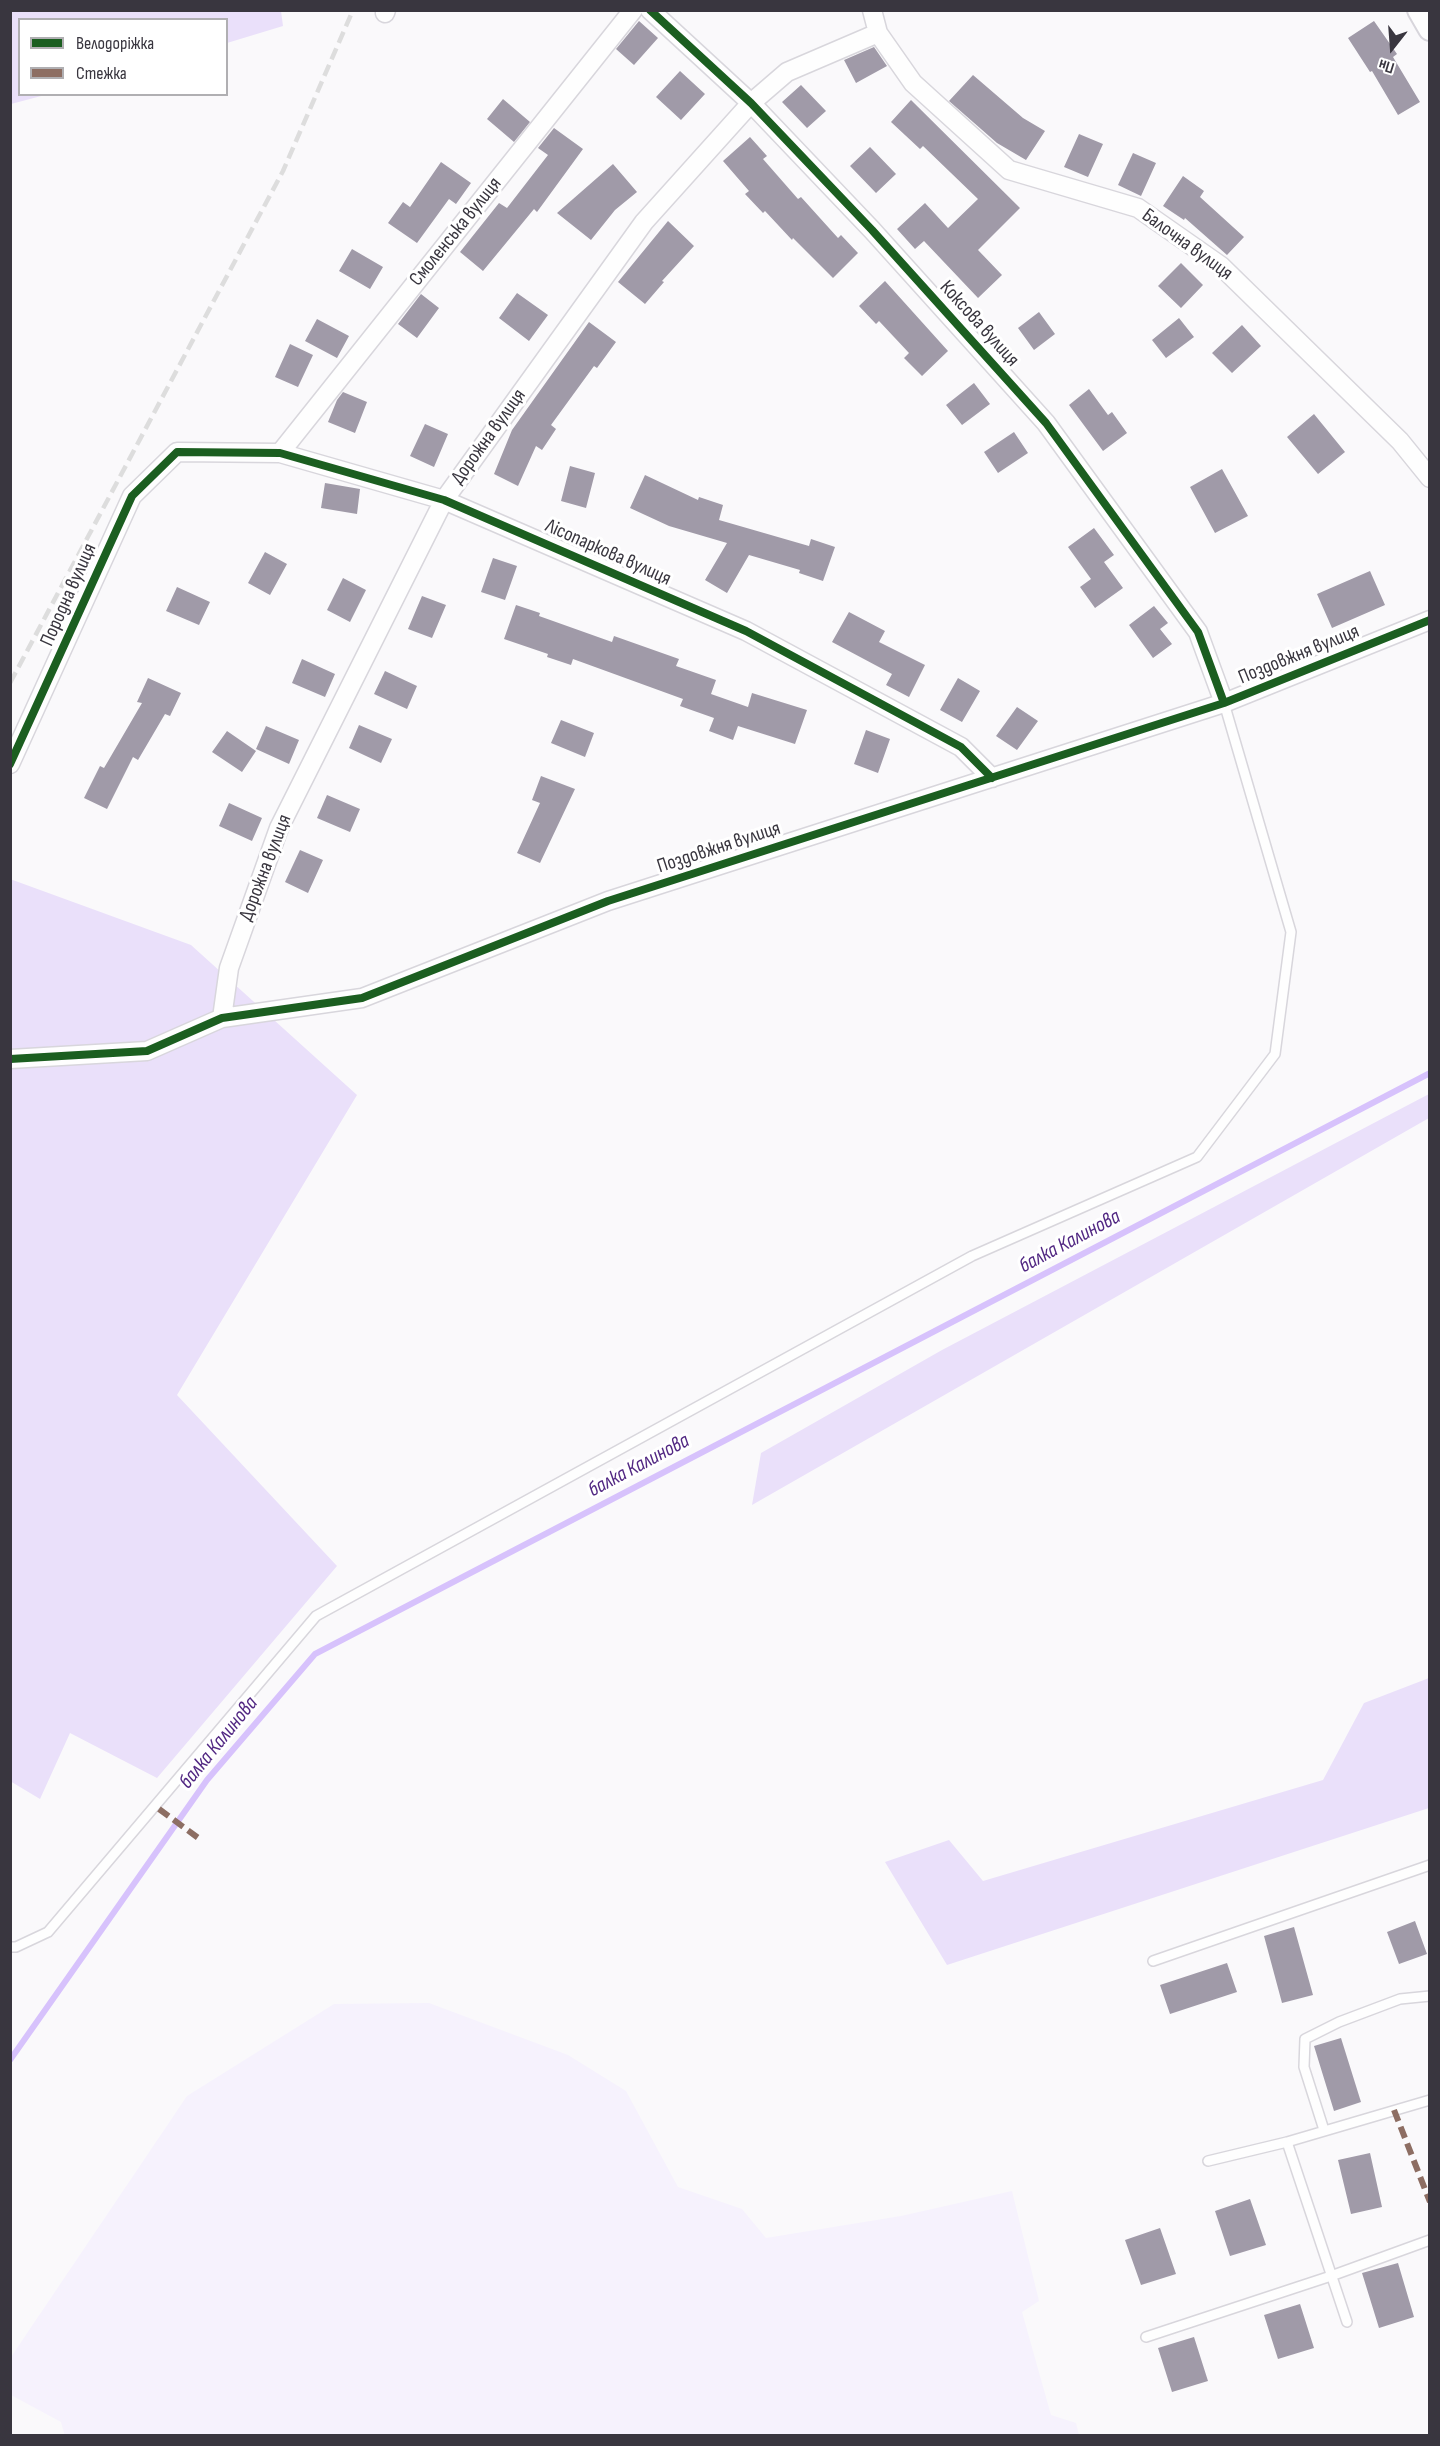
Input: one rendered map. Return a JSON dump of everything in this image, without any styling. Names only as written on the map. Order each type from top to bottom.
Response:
[{"type":"street","name":"Смоленська вулиця","points":[[280,453],[633,10]]},
{"type":"street","name":"Коксова вулиця","points":[[650,10],[751,103],[872,230],[1046,423],[1198,633],[1224,703]]},
{"type":"street","name":"Балочна вулиця","points":[[872,10],[878,33],[913,83],[1009,170],[1138,208],[1221,266],[1400,441],[1430,478]]},
{"type":"street","points":[[1419,10],[1430,29]]},
{"type":"street","name":"Дорожна вулиця","points":[[222,1018],[229,968],[279,828],[444,500],[644,222],[751,103],[787,72],[878,33]]},
{"type":"street","name":"Лісопаркова вулиця","points":[[177,452],[280,453],[444,500],[746,631],[961,747],[992,778]]},
{"type":"street","name":"Породна вулиця","points":[[10,764],[132,496],[177,452]]},
{"type":"street","name":"Поздовжня вулиця","points":[[10,1059],[147,1051],[222,1018],[362,998],[608,901],[1224,703],[1430,620]]},
{"type":"lane","points":[[10,1947],[16,1947],[48,1932],[316,1616],[972,1256],[1197,1157],[1275,1054],[1291,932],[1224,703]]},
{"type":"lane","points":[[1153,1961],[1430,1865]]},
{"type":"lane","points":[[1324,2130],[1304,2067],[1305,2039],[1339,2022],[1400,1999],[1430,1996]]},
{"type":"lane","points":[[1208,2161],[1287,2142],[1430,2100]]},
{"type":"lane","points":[[1287,2142],[1347,2322]]},
{"type":"lane","points":[[1146,2337],[1331,2276],[1430,2240]]},
{"type":"shaded area","points":[[11,10],[281,11],[283,26],[228,43],[228,18],[18,18],[18,96],[41,96],[11,104]]},
{"type":"shaded area","points":[[10,879],[191,945],[357,1095],[177,1395],[337,1566],[157,1778],[70,1733],[40,1799],[10,1781]]},
{"type":"shaded area","points":[[1429,1094],[1429,1118],[752,1505],[761,1453],[942,1350]]},
{"type":"shaded area","points":[[1429,1678],[1429,1808],[947,1965],[885,1862],[949,1840],[983,1881],[1323,1780],[1364,1703]]},
{"type":"shaded area","points":[[429,2003],[568,2055],[626,2091],[678,2187],[742,2209],[766,2238],[901,2216],[1012,2191],[1039,2301],[1022,2312],[1051,2415],[1076,2423],[1079,2435],[65,2436],[61,2422],[11,2395],[11,2357],[187,2096],[334,2004]]},
{"type":"building","points":[[639,21],[658,38],[634,65],[616,49]]},
{"type":"building","points":[[1374,21],[1397,54],[1393,57],[1420,102],[1398,115],[1372,71],[1370,72],[1348,38]]},
{"type":"building","points":[[874,47],[887,66],[856,83],[844,60]]},
{"type":"building","points":[[680,71],[705,94],[681,120],[656,97]]},
{"type":"building","points":[[973,75],[1023,118],[1045,131],[1026,160],[997,143],[949,101]]},
{"type":"building","points":[[801,85],[826,111],[807,128],[782,102]]},
{"type":"building","points":[[503,99],[530,122],[514,142],[487,119]]},
{"type":"building","points":[[911,100],[1020,208],[978,250],[1002,275],[978,298],[924,241],[915,249],[897,229],[925,203],[948,228],[978,199],[923,146],[920,149],[891,122]]},
{"type":"building","points":[[554,128],[583,149],[537,212],[534,209],[483,271],[460,252],[499,203],[507,208],[548,155],[538,148]]},
{"type":"building","points":[[1079,134],[1103,144],[1088,177],[1064,167]]},
{"type":"building","points":[[750,137],[767,156],[763,159],[798,199],[801,197],[838,238],[841,235],[858,253],[833,278],[745,194],[749,191],[723,161]]},
{"type":"building","points":[[870,147],[896,174],[876,193],[850,166]]},
{"type":"building","points":[[1133,153],[1156,163],[1141,196],[1118,185]]},
{"type":"building","points":[[441,162],[471,183],[456,204],[449,199],[417,243],[388,223],[403,202],[410,207]]},
{"type":"building","points":[[613,164],[637,192],[615,210],[591,240],[557,213]]},
{"type":"building","points":[[1183,176],[1204,191],[1200,197],[1244,237],[1227,255],[1185,218],[1184,220],[1163,206]]},
{"type":"building","points":[[668,221],[694,246],[662,281],[664,282],[645,304],[618,282]]},
{"type":"building","points":[[352,249],[383,267],[370,289],[339,271]]},
{"type":"building","points":[[1181,263],[1203,285],[1181,308],[1158,286]]},
{"type":"building","points":[[885,281],[948,351],[922,376],[904,358],[909,353],[879,321],[876,324],[859,306]]},
{"type":"building","points":[[517,293],[548,315],[529,341],[499,318]]},
{"type":"building","points":[[421,294],[439,308],[417,338],[398,324]]},
{"type":"building","points":[[1039,312],[1055,334],[1034,350],[1018,328]]},
{"type":"building","points":[[1179,318],[1194,337],[1166,358],[1152,340]]},
{"type":"building","points":[[317,319],[349,336],[337,358],[305,341]]},
{"type":"building","points":[[589,322],[616,342],[597,368],[594,366],[551,425],[556,429],[542,450],[536,446],[518,486],[494,474],[512,430]]},
{"type":"building","points":[[1242,325],[1261,346],[1232,373],[1212,353]]},
{"type":"building","points":[[290,344],[313,355],[298,387],[275,377]]},
{"type":"building","points":[[974,383],[990,404],[962,425],[946,405]]},
{"type":"building","points":[[1089,389],[1108,415],[1112,412],[1127,433],[1103,451],[1069,405]]},
{"type":"building","points":[[343,392],[367,402],[355,433],[328,422]]},
{"type":"building","points":[[1314,414],[1345,452],[1318,474],[1287,437]]},
{"type":"building","points":[[425,424],[448,434],[434,467],[410,456]]},
{"type":"building","points":[[1014,432],[1028,453],[998,473],[984,452]]},
{"type":"building","points":[[570,466],[595,473],[586,508],[561,501]]},
{"type":"building","points":[[1222,469],[1248,516],[1215,533],[1190,487]]},
{"type":"building","points":[[645,475],[698,500],[699,497],[723,505],[719,520],[809,546],[811,539],[835,547],[823,581],[799,573],[800,570],[749,555],[727,593],[705,580],[727,543],[669,526],[630,508]]},
{"type":"building","points":[[325,483],[360,489],[357,514],[321,508]]},
{"type":"building","points":[[1094,528],[1114,555],[1104,562],[1123,588],[1095,608],[1080,587],[1091,579],[1068,547]]},
{"type":"building","points":[[265,552],[287,564],[270,595],[248,583]]},
{"type":"building","points":[[493,558],[517,566],[505,600],[481,592]]},
{"type":"building","points":[[1370,571],[1385,605],[1332,628],[1317,594]]},
{"type":"building","points":[[343,578],[366,590],[350,622],[327,610]]},
{"type":"building","points":[[177,587],[210,602],[199,625],[166,611]]},
{"type":"building","points":[[422,596],[446,605],[432,638],[408,629]]},
{"type":"building","points":[[516,605],[540,613],[539,616],[612,642],[614,636],[679,659],[676,666],[716,680],[711,694],[748,707],[752,693],[807,710],[795,744],[738,726],[733,740],[709,731],[714,718],[680,706],[683,699],[573,659],[571,665],[547,657],[548,654],[504,639]]},
{"type":"building","points":[[1154,606],[1168,623],[1160,629],[1172,644],[1153,658],[1129,625]]},
{"type":"building","points":[[849,612],[885,631],[879,642],[925,665],[909,697],[886,685],[892,674],[832,642]]},
{"type":"building","points":[[302,659],[335,674],[325,697],[292,683]]},
{"type":"building","points":[[385,671],[417,686],[407,709],[374,694]]},
{"type":"building","points":[[148,678],[181,693],[170,716],[165,714],[138,760],[133,757],[107,809],[84,798],[100,766],[104,768],[142,703],[137,702]]},
{"type":"building","points":[[958,678],[980,691],[962,722],[940,710]]},
{"type":"building","points":[[1017,707],[1038,721],[1017,750],[996,736]]},
{"type":"building","points":[[561,720],[594,733],[585,757],[551,743]]},
{"type":"building","points":[[359,725],[392,739],[381,763],[349,748]]},
{"type":"building","points":[[266,726],[299,740],[289,764],[256,749]]},
{"type":"building","points":[[866,730],[890,739],[878,773],[854,764]]},
{"type":"building","points":[[227,731],[256,751],[242,772],[212,752]]},
{"type":"building","points":[[541,776],[575,789],[540,863],[517,853],[540,803],[532,800]]},
{"type":"building","points":[[327,795],[360,809],[350,832],[317,818]]},
{"type":"building","points":[[229,803],[262,818],[252,841],[219,826]]},
{"type":"building","points":[[300,850],[323,860],[308,893],[285,882]]},
{"type":"building","points":[[1415,1921],[1427,1954],[1399,1964],[1387,1932]]},
{"type":"building","points":[[1294,1927],[1313,1995],[1282,2003],[1264,1936]]},
{"type":"building","points":[[1227,1963],[1237,1992],[1170,2014],[1160,1985]]},
{"type":"building","points":[[1341,2038],[1361,2102],[1334,2111],[1314,2046]]},
{"type":"building","points":[[1370,2153],[1382,2207],[1351,2214],[1338,2160]]},
{"type":"building","points":[[1250,2199],[1266,2245],[1230,2256],[1215,2211]]},
{"type":"building","points":[[1160,2228],[1176,2274],[1141,2285],[1125,2240]]},
{"type":"building","points":[[1398,2263],[1414,2317],[1379,2328],[1362,2273]]},
{"type":"building","points":[[1300,2304],[1314,2348],[1278,2359],[1264,2315]]},
{"type":"building","points":[[1194,2337],[1208,2381],[1172,2392],[1158,2348]]},
{"type":"waterway","name":"балка Калинова","points":[[10,2060],[207,1780],[315,1654],[1430,1073]]},
{"type":"railway","points":[[10,683],[283,171],[353,10]]},
{"type":"marked path","points":[[159,1809],[201,1840]]},
{"type":"marked path","points":[[1394,2110],[1430,2202]]},
{"type":"cycle path","points":[[650,10],[751,103],[872,230],[1046,423],[1198,632],[1224,703]]},
{"type":"cycle path","points":[[10,764],[132,496],[177,452],[280,453],[444,500],[746,631],[961,747],[992,778]]},
{"type":"cycle path","points":[[10,1059],[147,1051],[222,1018],[362,998],[608,901],[1224,703],[1430,620]]}]
